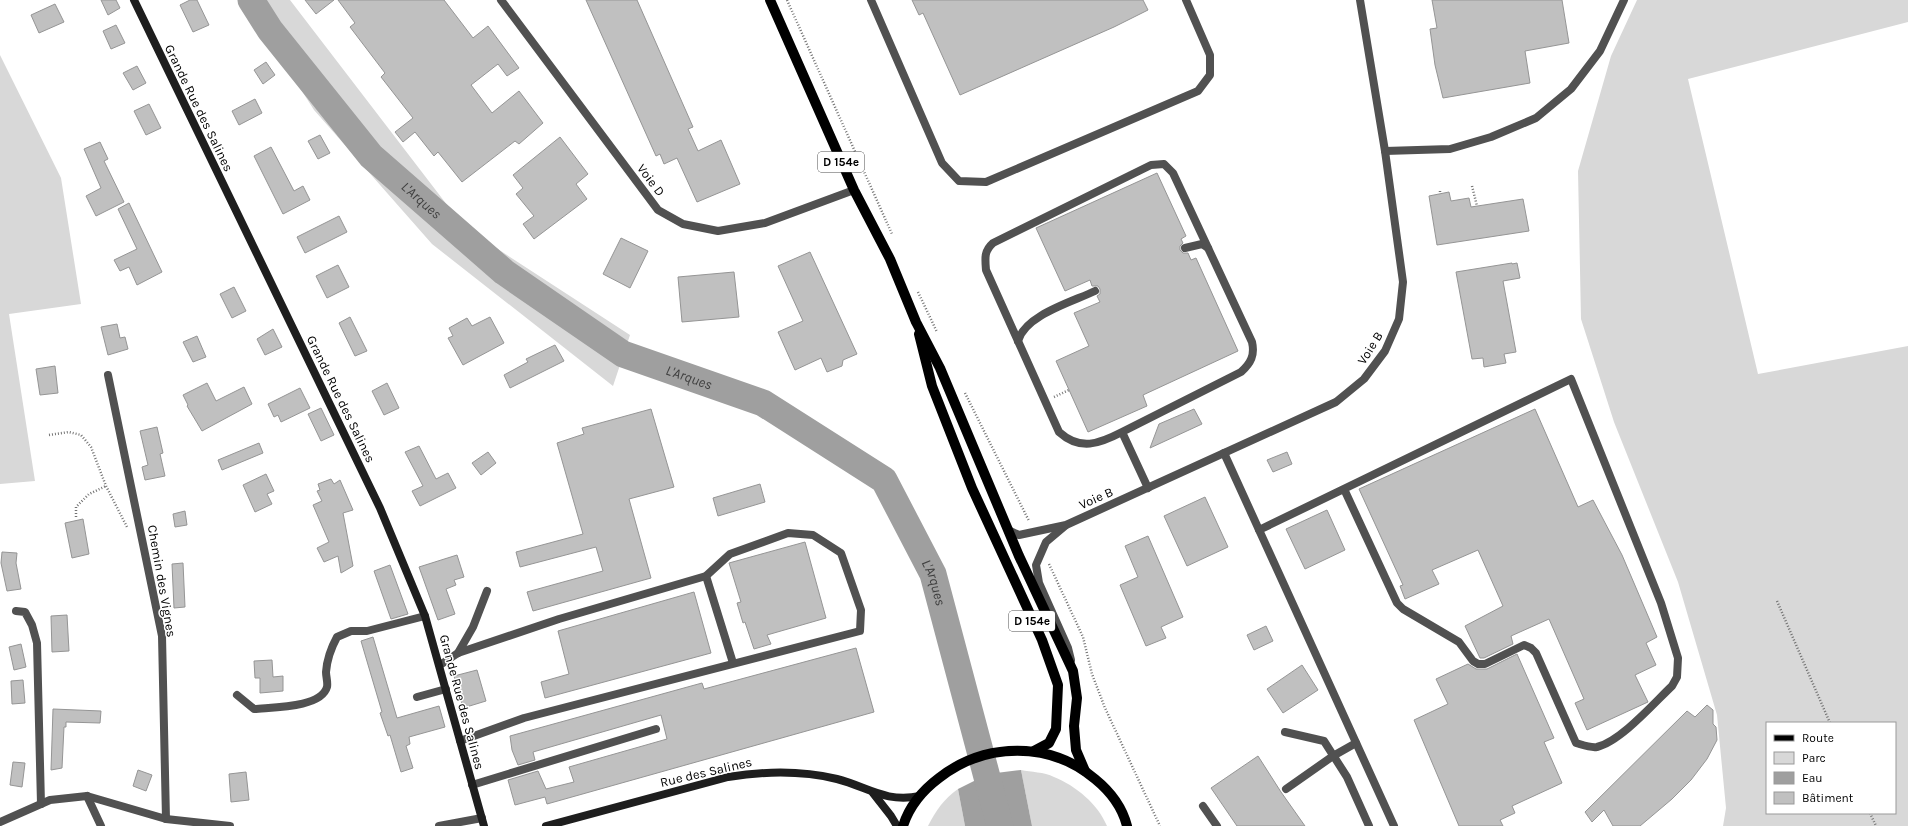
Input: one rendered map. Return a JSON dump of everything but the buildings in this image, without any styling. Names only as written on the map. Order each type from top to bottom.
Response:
[{"type":"main road","name":"Grande Rue des Salines","points":[[134,0],[380,508],[425,616],[440,664],[484,826]]},
{"type":"main road","name":"D 154e","points":[[770,0],[854,190],[890,259],[916,322],[940,368],[1008,530],[1073,671],[1077,698],[1074,726],[1076,750],[1085,770]]},
{"type":"main road","name":"D 154e","points":[[916,322],[923,355],[932,386],[969,481],[1042,640],[1058,685],[1056,729],[1049,742],[1034,751]]},
{"type":"main road","points":[[903,826],[920,796],[941,776],[958,764],[977,756],[997,751],[1034,751],[1059,758],[1085,770],[1115,798],[1127,826]]},
{"type":"main road","name":"Rue des Salines","points":[[546,826],[728,777],[777,771],[821,776],[850,783],[890,798],[920,796]]},
{"type":"main road","name":"Rue des Salines","points":[[872,792],[892,816],[897,826]]},
{"type":"street","name":"Voie D","points":[[501,0],[658,210],[683,224],[718,231],[765,223],[854,190]]},
{"type":"street","points":[[871,0],[942,163],[959,181],[986,182],[1198,91],[1210,75],[1210,54],[1186,0]]},
{"type":"street","name":"Voie B","points":[[1008,530],[1019,535],[1066,525],[1336,402],[1364,379],[1385,351],[1399,319],[1403,282],[1385,151],[1360,0]]},
{"type":"street","points":[[1385,151],[1450,149],[1491,137],[1536,118],[1572,89],[1600,51],[1624,0]]},
{"type":"street","points":[[1158,163],[1168,166],[1208,248],[1252,342],[1254,350],[1253,356],[1241,372],[1102,442],[1080,443],[1066,439],[1059,432],[1044,401],[986,270],[985,256],[987,249],[994,243],[1144,168],[1158,163]]},
{"type":"street","points":[[1186,248],[1202,244],[1208,248]]},
{"type":"street","points":[[1018,341],[1027,326],[1036,318],[1095,291]]},
{"type":"street","name":"Chemin des Vignes","points":[[108,374],[162,636],[166,819]]},
{"type":"street","points":[[1259,530],[1571,379],[1661,603],[1678,658],[1677,677],[1672,686],[1618,737],[1598,747],[1587,747],[1576,743],[1536,653],[1531,648],[1524,645],[1485,664],[1478,664],[1473,661],[1459,642],[1403,609],[1397,603],[1344,489]]},
{"type":"street","points":[[1122,432],[1148,488]]},
{"type":"street","points":[[1224,453],[1394,826]]},
{"type":"street","name":"Voie B","points":[[1066,525],[1046,542],[1036,565],[1039,583],[1068,648],[1073,671]]},
{"type":"street","points":[[440,664],[458,653],[558,618],[706,576],[730,554],[788,533],[813,535],[841,553],[861,610],[860,631],[524,718],[460,741]]},
{"type":"street","points":[[706,576],[733,663]]},
{"type":"street","points":[[458,653],[473,627],[487,591]]},
{"type":"street","points":[[16,611],[25,612],[32,625],[38,643],[41,804]]},
{"type":"street","points":[[237,695],[254,709],[311,702],[322,696],[327,686],[326,672],[330,651],[336,637],[351,631],[368,631],[425,616]]},
{"type":"street","points":[[417,697],[446,689]]},
{"type":"street","points":[[472,785],[656,729]]},
{"type":"street","points":[[1285,732],[1324,741],[1347,777],[1369,826]]},
{"type":"street","points":[[1286,789],[1333,756],[1356,744]]},
{"type":"street","points":[[87,796],[101,826]]},
{"type":"street","points":[[0,822],[50,800],[87,796],[177,823],[230,826]]},
{"type":"street","points":[[1203,806],[1216,826]]},
{"type":"street","points":[[439,826],[482,818]]},
{"type":"path","points":[[787,0],[894,236]]},
{"type":"path","points":[[1472,186],[1477,206]]},
{"type":"path","points":[[916,286],[938,334]]},
{"type":"path","points":[[962,387],[1034,532]]},
{"type":"path","points":[[1044,401],[1069,390]]},
{"type":"path","points":[[49,435],[69,432],[81,435],[91,447],[106,486],[130,533]]},
{"type":"path","points":[[76,517],[76,507],[89,494],[106,486]]},
{"type":"path","points":[[1042,550],[1084,637],[1092,674],[1105,708],[1160,826]]},
{"type":"path","points":[[1777,601],[1830,722]]},
{"type":"path","points":[[1870,814],[1876,826]]},
{"type":"green space","points":[[244,0],[290,0],[464,227],[630,335],[613,386],[432,244],[314,110]]},
{"type":"green space","points":[[1637,0],[1908,0],[1908,22],[1688,79],[1758,374],[1908,346],[1908,826],[1723,826],[1726,808],[1717,715],[1678,582],[1614,422],[1581,319],[1578,171],[1611,56]]},
{"type":"green space","points":[[0,55],[61,178],[81,304],[9,314],[35,481],[0,484]]},
{"type":"green space","points":[[1021,770],[1050,775],[1070,785],[1092,803],[1098,810],[1107,826],[1032,826]]},
{"type":"green space","points":[[958,789],[965,826],[928,826],[941,805]]},
{"type":"water","points":[[1021,770],[1032,826],[965,826],[958,789],[988,774]]},
{"type":"waterway","name":"L'Arques","points":[[251,0],[270,30],[371,156],[504,272],[623,354],[763,403],[884,480],[933,574],[1000,826]]}]
